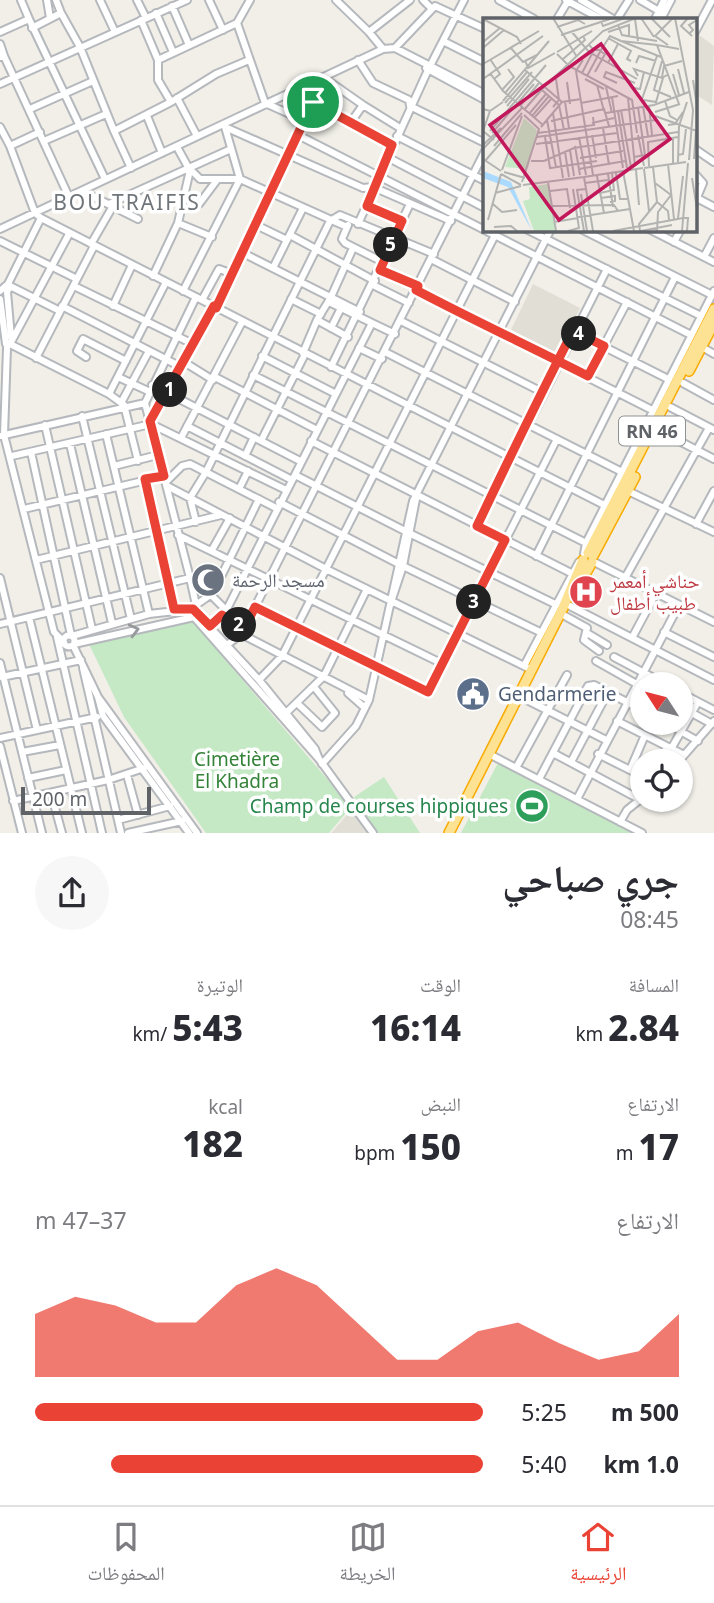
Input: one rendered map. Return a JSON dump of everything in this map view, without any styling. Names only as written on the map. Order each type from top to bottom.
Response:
[{"type":"highway","name":"RN 46","points":[[449,833],[565,616],[608,507],[714,309]]},
{"type":"highway","name":"RN 46","points":[[456,833],[528,668],[588,556],[628,491],[714,323]]},
{"type":"street","points":[[22,0],[32,28],[105,179]]},
{"type":"street","points":[[47,0],[50,18]]},
{"type":"street","points":[[56,0],[80,47],[131,168]]},
{"type":"street","points":[[110,0],[101,2],[114,32]]},
{"type":"street","points":[[137,0],[158,61],[158,80],[197,136]]},
{"type":"street","points":[[209,0],[223,30]]},
{"type":"street","points":[[158,61],[237,23],[249,0]]},
{"type":"street","points":[[336,0],[389,48],[483,93]]},
{"type":"street","points":[[369,32],[410,0]]},
{"type":"street","points":[[424,0],[432,9]]},
{"type":"street","points":[[358,224],[427,66],[464,0]]},
{"type":"street","points":[[616,18],[629,0]]},
{"type":"street","points":[[640,0],[661,17]]},
{"type":"street","points":[[661,17],[664,0]]},
{"type":"street","points":[[661,17],[671,0]]},
{"type":"street","points":[[696,30],[712,0]]},
{"type":"street","points":[[0,85],[182,1]]},
{"type":"street","points":[[501,1],[532,18]]},
{"type":"street","points":[[558,18],[567,1],[582,4],[613,18]]},
{"type":"street","points":[[582,4],[600,18]]},
{"type":"street","points":[[172,6],[189,45]]},
{"type":"street","points":[[0,229],[38,215],[105,179],[225,125],[323,76],[389,48],[432,9],[439,7],[483,28]]},
{"type":"street","points":[[32,28],[61,13]]},
{"type":"street","points":[[156,13],[173,52]]},
{"type":"street","points":[[0,32],[29,19]]},
{"type":"street","points":[[237,23],[265,103],[303,120]]},
{"type":"street","points":[[443,41],[483,61]]},
{"type":"street","points":[[0,44],[2,56],[15,77],[69,197]]},
{"type":"street","points":[[114,131],[146,116],[216,74],[249,60]]},
{"type":"street","points":[[358,60],[373,83],[409,100],[410,106]]},
{"type":"street","points":[[427,66],[483,99]]},
{"type":"street","points":[[323,76],[400,128]]},
{"type":"street","points":[[30,109],[93,81]]},
{"type":"street","points":[[298,89],[313,102],[392,145]]},
{"type":"street","points":[[12,456],[151,422],[233,274],[313,102]]},
{"type":"street","points":[[351,122],[363,105]]},
{"type":"street","points":[[410,106],[483,142]]},
{"type":"street","points":[[44,141],[106,114]]},
{"type":"street","points":[[146,116],[162,153]]},
{"type":"street","points":[[184,291],[240,179],[225,125]]},
{"type":"street","points":[[225,125],[363,188],[373,187],[494,236],[691,335]]},
{"type":"street","points":[[0,127],[38,215],[69,234],[242,323],[512,456],[608,507],[652,410],[713,293],[675,277],[585,231]]},
{"type":"street","points":[[10,146],[40,132]]},
{"type":"street","points":[[296,134],[378,175],[453,218]]},
{"type":"street","points":[[397,136],[483,180]]},
{"type":"street","points":[[177,147],[189,168],[202,180],[240,179],[330,221]]},
{"type":"street","points":[[36,358],[111,205],[231,149]]},
{"type":"street","points":[[696,150],[714,162]]},
{"type":"street","points":[[224,647],[243,631],[483,155]]},
{"type":"street","points":[[387,157],[483,207]]},
{"type":"street","points":[[153,275],[178,223],[189,168]]},
{"type":"street","points":[[696,175],[703,183],[696,197]]},
{"type":"street","points":[[184,198],[199,204],[216,180]]},
{"type":"street","points":[[82,191],[138,219]]},
{"type":"street","points":[[696,199],[714,207]]},
{"type":"street","points":[[331,367],[348,337],[410,204]]},
{"type":"street","points":[[367,206],[402,221]]},
{"type":"street","points":[[274,268],[303,208]]},
{"type":"street","points":[[196,522],[190,498],[215,455],[315,249],[330,221],[337,214],[349,224],[358,224],[394,237],[515,302]]},
{"type":"street","points":[[0,291],[8,284],[24,254],[38,215]]},
{"type":"street","points":[[178,223],[212,237]]},
{"type":"street","points":[[349,224],[343,241],[417,288],[652,410]]},
{"type":"street","points":[[256,225],[315,249],[409,303]]},
{"type":"street","points":[[529,231],[701,316]]},
{"type":"street","points":[[320,762],[345,741],[369,700],[417,497],[550,231]]},
{"type":"street","points":[[653,231],[714,262]]},
{"type":"street","points":[[674,242],[680,231]]},
{"type":"street","points":[[9,343],[69,234]]},
{"type":"street","points":[[259,680],[282,656],[494,236]]},
{"type":"street","points":[[704,257],[714,238]]},
{"type":"street","points":[[0,241],[50,267],[113,306],[193,344]]},
{"type":"street","points":[[245,456],[286,392],[353,248]]},
{"type":"street","points":[[243,253],[300,281],[341,308],[359,314]]},
{"type":"street","points":[[113,306],[132,265]]},
{"type":"street","points":[[233,274],[219,269],[177,337],[145,403],[196,611],[320,762],[373,833]]},
{"type":"street","points":[[477,526],[558,360],[607,269]]},
{"type":"street","points":[[537,556],[675,277]]},
{"type":"street","points":[[109,394],[166,282]]},
{"type":"street","points":[[102,833],[61,664],[57,637],[5,436],[9,286],[61,308],[165,359],[245,392],[317,430]]},
{"type":"street","points":[[0,299],[1,321],[9,343],[109,394],[122,404],[138,461]]},
{"type":"street","points":[[292,299],[348,337]]},
{"type":"street","points":[[330,300],[395,334]]},
{"type":"street","points":[[588,376],[627,302]]},
{"type":"street","points":[[331,328],[341,308]]},
{"type":"street","points":[[401,321],[542,392]]},
{"type":"street","points":[[181,438],[242,323]]},
{"type":"street","points":[[210,626],[224,612],[372,323]]},
{"type":"street","points":[[573,331],[668,379]]},
{"type":"street","points":[[86,357],[77,351],[83,339],[126,361]]},
{"type":"street","points":[[702,347],[714,354]]},
{"type":"street","points":[[359,348],[426,373],[622,472]]},
{"type":"street","points":[[122,404],[149,351]]},
{"type":"street","points":[[262,356],[336,394]]},
{"type":"street","points":[[253,375],[552,526],[588,556],[625,578],[714,622]]},
{"type":"street","points":[[117,377],[168,393],[300,461]]},
{"type":"street","points":[[682,383],[714,400]]},
{"type":"street","points":[[5,436],[122,404],[145,403]]},
{"type":"street","points":[[625,578],[711,429],[670,407]]},
{"type":"street","points":[[82,416],[131,619]]},
{"type":"street","points":[[151,422],[286,491]]},
{"type":"street","points":[[45,425],[92,629]]},
{"type":"street","points":[[187,426],[555,604]]},
{"type":"street","points":[[658,430],[714,459]]},
{"type":"street","points":[[106,434],[149,614]]},
{"type":"street","points":[[255,607],[426,692],[432,688],[457,633],[557,439]]},
{"type":"street","points":[[311,441],[571,573]]},
{"type":"street","points":[[69,444],[112,623]]},
{"type":"street","points":[[31,452],[71,636],[70,644]]},
{"type":"street","points":[[114,467],[158,455]]},
{"type":"street","points":[[166,481],[185,464],[206,472],[259,499],[303,515],[540,632]]},
{"type":"street","points":[[239,489],[247,471]]},
{"type":"street","points":[[24,509],[145,479],[166,481],[190,498],[285,548],[528,668],[540,632],[571,573],[588,556]]},
{"type":"street","points":[[145,479],[174,609]]},
{"type":"street","points":[[628,491],[714,532]]},
{"type":"street","points":[[696,524],[714,491]]},
{"type":"street","points":[[70,644],[196,611],[212,596],[259,499]]},
{"type":"street","points":[[36,560],[156,532],[178,531],[196,522],[222,515]]},
{"type":"street","points":[[212,550],[230,518]]},
{"type":"street","points":[[178,531],[310,600],[443,664]]},
{"type":"street","points":[[0,578],[37,730]]},
{"type":"street","points":[[0,624],[190,578]]},
{"type":"street","points":[[286,713],[324,676],[367,589]]},
{"type":"street","points":[[632,638],[656,593]]},
{"type":"street","points":[[212,596],[243,631],[282,656],[369,700]]},
{"type":"street","points":[[644,672],[679,605]]},
{"type":"street","points":[[570,606],[714,680]]},
{"type":"street","points":[[71,636],[112,623],[189,607],[210,626],[224,647],[259,680],[315,749],[320,762]]},
{"type":"street","points":[[565,616],[587,628],[586,643],[599,651]]},
{"type":"street","points":[[29,617],[82,833]]},
{"type":"street","points":[[664,632],[714,657]]},
{"type":"street","points":[[587,633],[607,645]]},
{"type":"street","points":[[57,637],[70,644],[99,697],[184,820],[189,833]]},
{"type":"street","points":[[614,657],[641,672]]},
{"type":"street","points":[[596,660],[630,680]]},
{"type":"street","points":[[1,678],[81,661]]},
{"type":"street","points":[[81,661],[121,833]]},
{"type":"street","points":[[0,663],[1,678],[42,833]]},
{"type":"street","points":[[516,768],[567,675]]},
{"type":"street","points":[[539,779],[588,686],[594,685],[630,704]]},
{"type":"street","points":[[340,686],[365,708]]},
{"type":"street","points":[[297,703],[322,727],[335,713],[314,688]]},
{"type":"street","points":[[571,762],[608,692]]},
{"type":"street","points":[[99,697],[103,716],[146,766],[170,806],[197,833]]},
{"type":"street","points":[[523,698],[606,740]]},
{"type":"street","points":[[577,799],[598,754],[630,698]]},
{"type":"street","points":[[693,699],[714,710]]},
{"type":"street","points":[[693,709],[698,702]]},
{"type":"street","points":[[690,749],[713,723],[693,713]]},
{"type":"street","points":[[0,737],[103,716]]},
{"type":"street","points":[[617,721],[630,728]]},
{"type":"street","points":[[639,749],[645,735],[669,748],[678,735]]},
{"type":"street","points":[[689,735],[698,741]]},
{"type":"street","points":[[22,752],[60,745]]},
{"type":"street","points":[[0,746],[22,833]]},
{"type":"street","points":[[553,753],[630,793]]},
{"type":"street","points":[[598,754],[630,770]]},
{"type":"street","points":[[491,755],[642,833]]},
{"type":"street","points":[[13,801],[127,775],[146,766]]},
{"type":"street","points":[[28,778],[66,770]]},
{"type":"street","points":[[127,775],[138,815]]},
{"type":"street","points":[[51,793],[62,833]]},
{"type":"street","points":[[118,820],[170,806]]},
{"type":"street","points":[[620,822],[630,808]]},
{"type":"street","points":[[128,833],[184,820]]},
{"type":"shaded area","points":[[699,35],[714,46],[712,105],[698,96],[696,98],[696,41]]},
{"type":"shaded area","points":[[533,284],[580,308],[558,354],[511,330]]},
{"type":"shaded area","points":[[353,808],[369,833],[331,833]]},
{"type":"green space","name":"Cimetière El Khadra","points":[[193,622],[351,807],[329,833],[206,833],[124,717],[89,644]]},
{"type":"green space","name":"Champ de courses hippiques","points":[[498,763],[640,833],[461,833]]},
{"type":"green space","points":[[384,777],[420,833],[377,833],[354,797]]},
{"type":"place","name":"مسجد الرحمة","points":[[208,580]]},
{"type":"place","name":"حناشي أمعمر طبيب أطفال","points":[[586,592]]},
{"type":"place","name":"Gendarmerie","points":[[473,694]]},
{"type":"place","name":"Champ de courses hippiques","points":[[532,806]]},
{"type":"district","name":"BOU TRAIFIS","points":[[127,202]]},
{"type":"route","points":[[313,102],[216,308],[214,306],[168,393],[150,421],[164,476],[145,479],[174,609],[193,609],[210,626],[222,615],[244,629],[255,607],[405,684],[428,692],[505,540],[477,526],[558,360],[573,331],[604,346],[588,376],[558,360],[416,290],[418,286],[380,270],[402,221],[367,206],[392,145],[313,102]]}]
